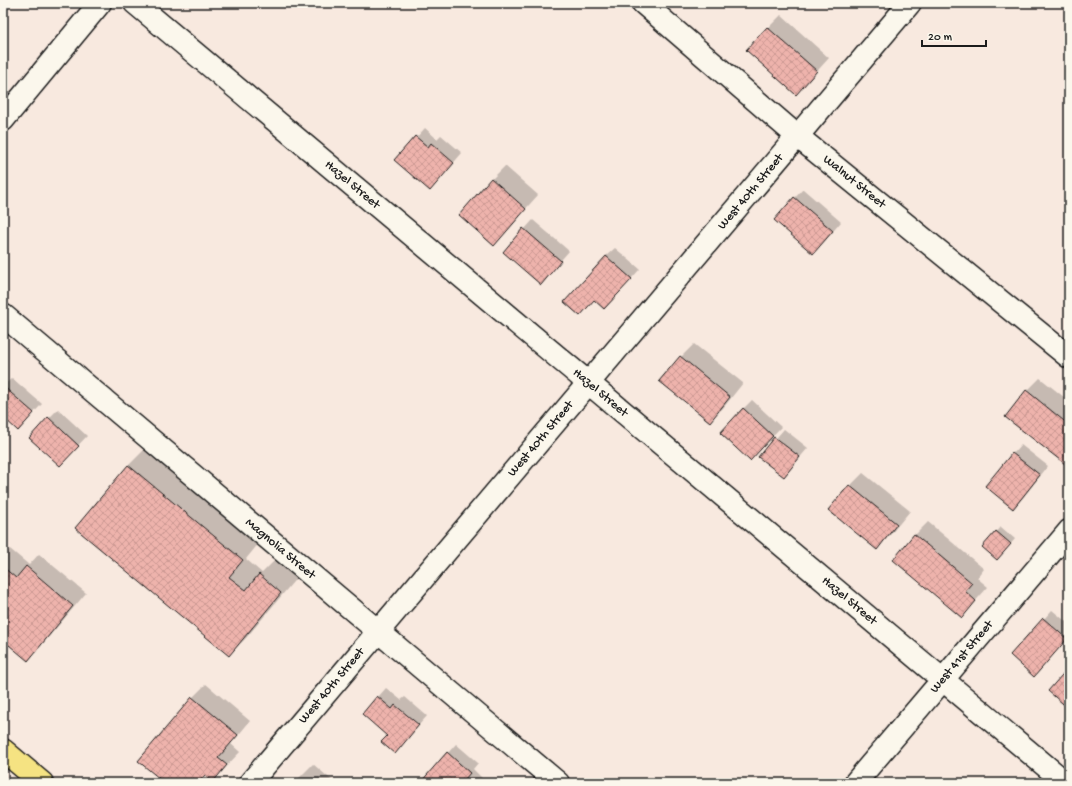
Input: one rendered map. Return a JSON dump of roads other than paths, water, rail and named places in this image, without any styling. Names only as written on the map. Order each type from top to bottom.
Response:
[{"type":"main road","points":[[3,750],[42,783]]},
{"type":"street","points":[[3,120],[100,3]]},
{"type":"street","name":"Hazel Street","points":[[135,3],[1066,783]]},
{"type":"street","name":"Walnut Street","points":[[643,3],[797,136],[1069,358]]},
{"type":"street","name":"West 40th Street","points":[[250,783],[910,3]]},
{"type":"street","name":"Magnolia Street","points":[[3,315],[558,783]]},
{"type":"street","name":"West 41st Street","points":[[855,783],[1069,530]]}]
